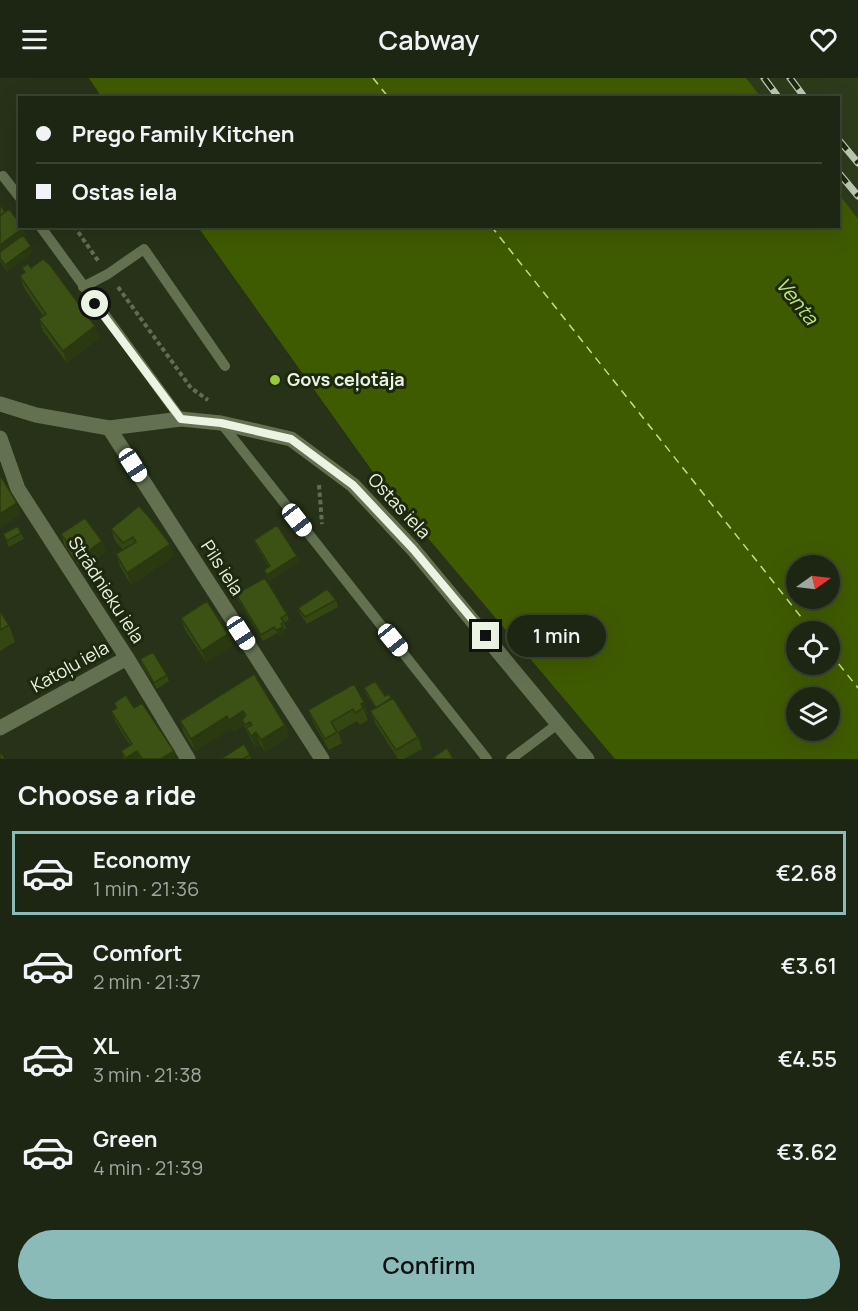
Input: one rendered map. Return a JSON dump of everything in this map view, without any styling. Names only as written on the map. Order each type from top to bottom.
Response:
[{"type":"street","name":"Ostas iela","points":[[0,404],[36,415],[109,428],[181,419],[221,423],[291,439],[353,485],[413,549],[587,759]]},
{"type":"street","name":"Pils iela","points":[[109,428],[261,673],[322,759]]},
{"type":"street","name":"Strādnieku iela","points":[[0,438],[18,489],[127,658],[176,727],[188,759]]},
{"type":"street","name":"Katoļu iela","points":[[0,728],[127,658]]},
{"type":"lane","points":[[3,176],[18,195]]},
{"type":"lane","points":[[41,228],[82,287],[181,419]]},
{"type":"lane","points":[[82,287],[108,274],[144,249],[225,366]]},
{"type":"lane","points":[[221,423],[487,759]]},
{"type":"lane","points":[[511,759],[559,723]]},
{"type":"shaded area","points":[[746,78],[858,78],[858,219],[840,195],[840,96],[760,96]]},
{"type":"water","points":[[89,78],[746,78],[760,96],[101,96]]},
{"type":"water","name":"Venta","points":[[840,195],[858,219],[858,759],[615,759],[378,479],[199,228],[840,228]]},
{"type":"building","points":[[0,206],[5,212],[0,216]]},
{"type":"building","points":[[9,209],[18,220],[18,228],[23,228],[0,245],[0,216]]},
{"type":"building","points":[[23,235],[31,246],[5,265],[0,258],[0,252]]},
{"type":"building","points":[[43,259],[50,265],[95,326],[63,351],[39,319],[46,314],[20,276],[25,272],[22,268],[28,264],[31,268]]},
{"type":"building","points":[[0,475],[17,503],[0,514]]},
{"type":"building","points":[[139,506],[170,544],[127,573],[116,554],[136,542],[133,537],[123,543],[111,529]]},
{"type":"building","points":[[85,518],[102,541],[78,558],[61,534]]},
{"type":"building","points":[[277,525],[297,556],[267,575],[264,570],[270,566],[254,540]]},
{"type":"building","points":[[18,526],[21,533],[7,541],[3,534]]},
{"type":"building","points":[[265,578],[287,614],[281,618],[284,622],[281,624],[283,627],[276,630],[274,627],[261,635],[236,594]]},
{"type":"building","points":[[327,589],[336,600],[305,617],[298,608]]},
{"type":"building","points":[[207,601],[228,634],[202,651],[181,618]]},
{"type":"building","points":[[0,611],[9,625],[0,630]]},
{"type":"building","points":[[153,652],[167,675],[154,683],[140,659]]},
{"type":"building","points":[[254,674],[285,725],[261,740],[256,732],[251,736],[246,728],[252,725],[250,722],[245,725],[242,720],[246,715],[243,711],[229,720],[227,716],[191,739],[180,721]]},
{"type":"building","points":[[375,681],[385,696],[389,694],[391,698],[376,708],[364,688]]},
{"type":"building","points":[[354,684],[364,702],[361,704],[363,708],[355,713],[353,709],[331,722],[337,732],[325,739],[308,710]]},
{"type":"building","points":[[126,695],[134,708],[142,703],[174,751],[161,759],[142,759],[137,751],[126,758],[121,751],[132,744],[111,711],[117,708],[114,703]]},
{"type":"building","points":[[393,698],[418,737],[396,750],[370,711]]},
{"type":"building","points":[[244,744],[250,755],[243,759],[221,759]]},
{"type":"building","points":[[447,748],[452,759],[431,759]]},
{"type":"ferry route","points":[[373,78],[387,96]]},
{"type":"ferry route","points":[[493,228],[804,621]]},
{"type":"ferry route","points":[[840,666],[858,688]]},
{"type":"railway","points":[[764,78],[778,96]]},
{"type":"railway","points":[[790,78],[804,96]]},
{"type":"railway","points":[[840,141],[858,163]]},
{"type":"railway","points":[[840,174],[858,196]]},
{"type":"place","name":"Govs ceļotāja","points":[[275,380]]},
{"type":"route","points":[[95,304],[181,419],[221,423],[291,439],[353,485],[413,549],[486,636]]}]
